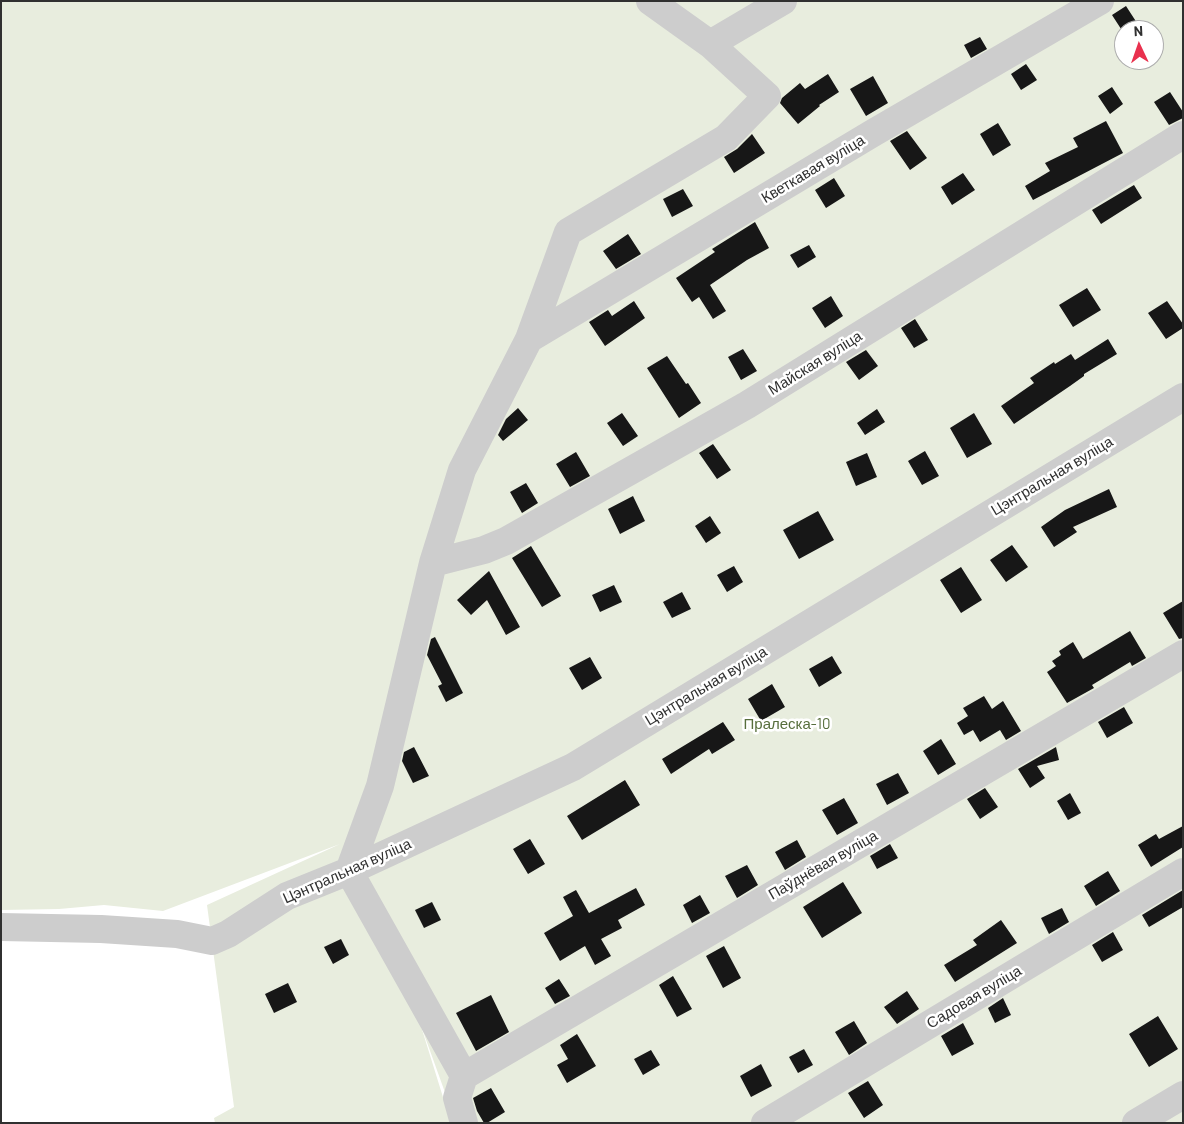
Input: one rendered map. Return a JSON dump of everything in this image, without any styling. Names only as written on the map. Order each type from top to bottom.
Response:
[{"type":"street","points":[[464,1123],[457,1098],[464,1076],[349,871],[380,786],[433,563],[462,470],[529,339],[568,232],[726,138],[767,96],[710,44],[650,1]]},
{"type":"street","points":[[710,44],[783,1]]},
{"type":"street","name":"Кветкавая вуліца","points":[[529,339],[873,133],[1100,1]]},
{"type":"street","name":"Майская вуліца","points":[[433,563],[484,550],[506,541],[747,405],[1183,135]]},
{"type":"street","name":"Цэнтральная вуліца","points":[[1,927],[101,929],[177,934],[212,941],[228,934],[287,896],[349,871],[573,767],[1183,397]]},
{"type":"street","name":"Паўднёвая вуліца","points":[[464,1076],[1183,654]]},
{"type":"street","name":"Садовая вуліца","points":[[765,1123],[1183,872]]},
{"type":"street","points":[[1136,1123],[1183,1095]]},
{"type":"green space","name":"Пралеска-10","points":[[1,1],[1183,1],[1183,1123],[456,1123],[420,1023],[451,1123],[215,1123],[214,1118],[234,1107],[207,905],[340,844],[163,911],[104,905],[59,909],[1,910]]},
{"type":"building","points":[[1126,6],[1135,20],[1115,20],[1112,15]]},
{"type":"building","points":[[980,37],[987,49],[971,58],[964,45]]},
{"type":"building","points":[[1026,64],[1037,80],[1021,90],[1011,74]]},
{"type":"building","points":[[828,74],[839,92],[819,105],[798,124],[780,103],[782,98],[800,83],[805,89]]},
{"type":"building","points":[[873,76],[888,103],[866,116],[850,89]]},
{"type":"building","points":[[1112,87],[1123,104],[1110,114],[1098,96]]},
{"type":"building","points":[[1170,92],[1183,112],[1183,118],[1169,125],[1154,102]]},
{"type":"building","points":[[1106,121],[1123,153],[1033,200],[1025,186],[1050,171],[1045,163],[1078,147],[1073,138]]},
{"type":"building","points":[[998,123],[1011,145],[993,156],[980,134]]},
{"type":"building","points":[[907,131],[927,158],[910,170],[890,141]]},
{"type":"building","points":[[752,134],[765,153],[734,173],[724,157],[737,149]]},
{"type":"building","points":[[963,173],[975,190],[952,205],[941,187]]},
{"type":"building","points":[[834,178],[845,196],[826,208],[815,190]]},
{"type":"building","points":[[1134,185],[1142,198],[1101,224],[1092,210]]},
{"type":"building","points":[[683,189],[693,206],[672,217],[663,199]]},
{"type":"building","points":[[755,222],[769,248],[747,260],[710,285],[726,311],[713,319],[699,297],[692,302],[676,278],[715,252],[712,249]]},
{"type":"building","points":[[628,234],[641,254],[616,269],[603,251]]},
{"type":"building","points":[[809,245],[816,257],[798,268],[790,255]]},
{"type":"building","points":[[1087,288],[1101,310],[1073,327],[1059,305]]},
{"type":"building","points":[[831,296],[843,316],[825,328],[812,308]]},
{"type":"building","points":[[634,301],[645,318],[605,346],[589,322],[608,310],[612,316]]},
{"type":"building","points":[[1167,301],[1183,324],[1183,328],[1166,339],[1148,313]]},
{"type":"building","points":[[915,319],[928,340],[914,348],[901,328]]},
{"type":"building","points":[[1108,339],[1117,354],[1084,374],[1084,376],[1014,424],[1001,406],[1034,383],[1030,378],[1054,362],[1055,364],[1071,354],[1075,360]]},
{"type":"building","points":[[743,349],[757,371],[741,380],[728,357]]},
{"type":"building","points":[[866,350],[878,366],[859,380],[846,362]]},
{"type":"building","points":[[667,356],[701,403],[679,418],[647,368]]},
{"type":"building","points":[[518,408],[528,420],[503,441],[498,435],[506,419]]},
{"type":"building","points":[[877,409],[885,422],[865,435],[857,423]]},
{"type":"building","points":[[622,413],[638,436],[623,446],[607,423]]},
{"type":"building","points":[[974,413],[992,444],[967,458],[950,428]]},
{"type":"building","points":[[713,444],[731,470],[717,479],[699,453]]},
{"type":"building","points":[[925,451],[939,476],[922,485],[908,461]]},
{"type":"building","points":[[576,452],[590,476],[570,487],[556,464]]},
{"type":"building","points":[[867,453],[877,477],[856,486],[846,462]]},
{"type":"building","points":[[526,483],[538,503],[522,513],[510,492]]},
{"type":"building","points":[[1109,489],[1117,507],[1073,527],[1077,532],[1054,547],[1041,527],[1065,510]]},
{"type":"building","points":[[633,496],[645,521],[620,534],[608,509]]},
{"type":"building","points":[[818,511],[834,540],[799,559],[783,530]]},
{"type":"building","points":[[710,516],[721,533],[706,543],[695,526]]},
{"type":"building","points":[[1012,545],[1028,567],[1006,582],[990,560]]},
{"type":"building","points":[[531,546],[561,596],[542,607],[512,558]]},
{"type":"building","points":[[734,566],[743,582],[727,592],[717,575]]},
{"type":"building","points":[[961,567],[982,600],[961,613],[940,580]]},
{"type":"building","points":[[489,571],[520,627],[506,635],[487,600],[471,615],[457,600]]},
{"type":"building","points":[[614,585],[622,602],[600,612],[592,595]]},
{"type":"building","points":[[682,592],[691,609],[672,618],[663,602]]},
{"type":"building","points":[[1183,601],[1183,638],[1179,639],[1163,613]]},
{"type":"building","points":[[1130,631],[1146,658],[1132,666],[1130,662],[1092,685],[1094,688],[1067,703],[1047,672],[1056,666],[1052,661],[1061,655],[1059,651],[1073,642],[1083,659]]},
{"type":"building","points":[[435,637],[463,693],[446,702],[438,686],[442,684],[427,655],[431,639]]},
{"type":"building","points":[[832,656],[842,673],[819,687],[809,669]]},
{"type":"building","points":[[590,657],[602,678],[582,690],[569,668]]},
{"type":"building","points":[[772,684],[785,707],[761,721],[748,699]]},
{"type":"building","points":[[984,696],[992,709],[1003,701],[1021,731],[1006,740],[1000,730],[980,742],[973,730],[964,735],[957,723],[968,716],[963,708]]},
{"type":"building","points":[[1124,707],[1133,723],[1107,738],[1098,722]]},
{"type":"building","points":[[723,722],[735,740],[712,754],[709,749],[671,774],[662,759]]},
{"type":"building","points":[[941,739],[956,764],[938,775],[923,751]]},
{"type":"building","points":[[414,747],[429,776],[413,783],[402,761],[404,752]]},
{"type":"building","points":[[1056,747],[1059,760],[1037,766],[1045,778],[1030,788],[1018,769]]},
{"type":"building","points":[[898,773],[909,793],[887,805],[876,784]]},
{"type":"building","points":[[625,780],[640,805],[582,840],[567,816]]},
{"type":"building","points":[[985,788],[998,807],[980,819],[967,799]]},
{"type":"building","points":[[1070,793],[1081,813],[1068,820],[1057,801]]},
{"type":"building","points":[[844,798],[858,823],[837,835],[822,810]]},
{"type":"building","points":[[1183,826],[1183,847],[1151,867],[1138,845],[1156,834],[1159,839]]},
{"type":"building","points":[[530,839],[545,864],[528,874],[513,849]]},
{"type":"building","points":[[797,840],[806,857],[785,870],[775,852]]},
{"type":"building","points":[[890,844],[898,858],[877,869],[870,856]]},
{"type":"building","points":[[747,865],[758,885],[737,898],[725,876]]},
{"type":"building","points":[[1108,871],[1120,891],[1096,906],[1084,886]]},
{"type":"building","points":[[843,882],[862,913],[822,938],[803,907]]},
{"type":"building","points":[[636,888],[645,905],[618,920],[622,928],[601,939],[611,956],[595,965],[585,946],[560,961],[544,933],[573,916],[563,897],[576,890],[589,913]]},
{"type":"building","points":[[1183,890],[1183,907],[1149,927],[1142,915]]},
{"type":"building","points":[[700,895],[710,913],[692,923],[683,905]]},
{"type":"building","points":[[432,902],[441,920],[424,928],[415,910]]},
{"type":"building","points":[[1062,908],[1069,922],[1049,934],[1041,918]]},
{"type":"building","points":[[1001,920],[1017,943],[955,982],[944,965],[977,945],[973,940]]},
{"type":"building","points":[[1113,932],[1123,950],[1102,962],[1092,945]]},
{"type":"building","points":[[341,939],[349,955],[333,964],[324,947]]},
{"type":"building","points":[[724,946],[741,978],[723,988],[706,956]]},
{"type":"building","points":[[673,976],[692,1009],[677,1017],[659,985]]},
{"type":"building","points":[[559,979],[570,996],[555,1004],[545,988]]},
{"type":"building","points":[[288,983],[297,1002],[274,1013],[265,994]]},
{"type":"building","points":[[907,991],[919,1009],[897,1024],[884,1007]]},
{"type":"building","points":[[491,995],[509,1032],[476,1051],[456,1013]]},
{"type":"building","points":[[1003,998],[1011,1015],[995,1023],[988,1008]]},
{"type":"building","points":[[1158,1016],[1178,1049],[1149,1067],[1129,1034]]},
{"type":"building","points":[[854,1021],[867,1043],[849,1055],[835,1032]]},
{"type":"building","points":[[963,1023],[974,1044],[952,1056],[941,1036]]},
{"type":"building","points":[[577,1034],[596,1066],[567,1083],[557,1065],[568,1059],[560,1045]]},
{"type":"building","points":[[804,1049],[813,1065],[798,1073],[789,1057]]},
{"type":"building","points":[[651,1050],[660,1065],[643,1075],[634,1059]]},
{"type":"building","points":[[761,1064],[772,1086],[751,1097],[740,1076]]},
{"type":"building","points":[[868,1081],[883,1105],[864,1118],[848,1093]]},
{"type":"building","points":[[491,1088],[505,1112],[484,1123],[477,1111],[473,1098]]}]
